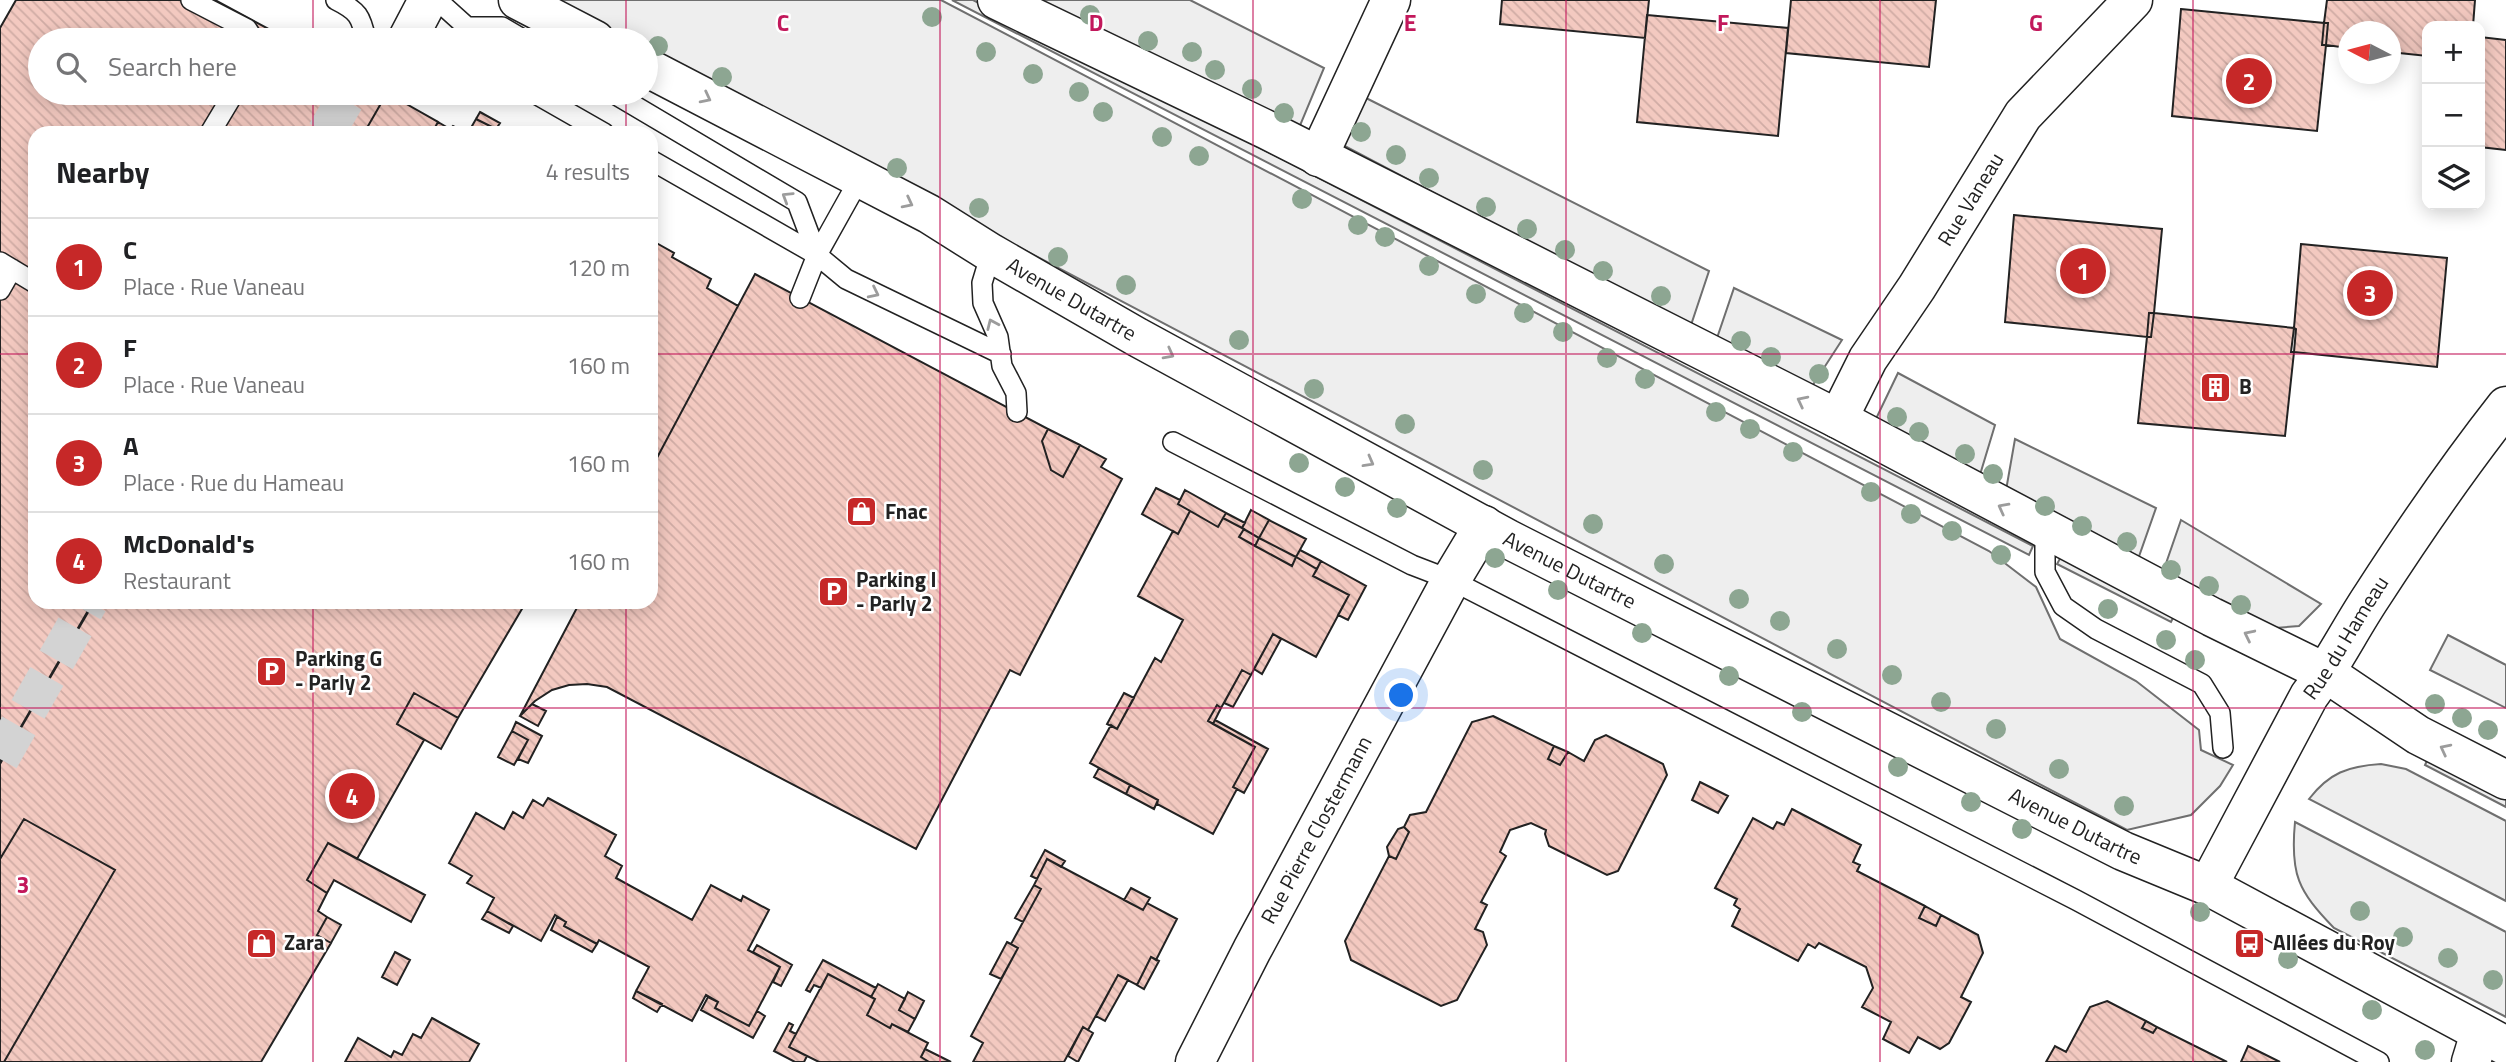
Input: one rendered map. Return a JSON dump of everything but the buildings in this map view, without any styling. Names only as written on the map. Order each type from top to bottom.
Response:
[{"type":"main road","points":[[413,28],[428,0]]},
{"type":"main road","points":[[519,0],[572,28]]},
{"type":"main road","points":[[998,0],[1318,157],[1838,419],[2045,530],[2326,673],[2418,735],[2506,780]]},
{"type":"main road","points":[[1318,157],[1391,0]]},
{"type":"main road","name":"Rue Vaneau","points":[[1838,419],[1868,359],[1917,287],[2023,115],[2133,0]]},
{"type":"main road","name":"Avenue Dutartre","points":[[658,73],[929,214],[990,253],[1137,337],[1706,642],[2123,851],[2207,886],[2486,1047]]},
{"type":"main road","name":"Rue du Hameau","points":[[2207,886],[2309,696],[2326,673],[2371,597],[2462,463],[2506,406]]},
{"type":"main road","name":"Rue Pierre Clostermann","points":[[1195,1062],[1252,950],[1451,580],[1484,525]]},
{"type":"lane","points":[[191,0],[245,28]]},
{"type":"lane","points":[[336,0],[355,9],[363,28]]},
{"type":"lane","points":[[437,0],[463,28]]},
{"type":"lane","points":[[214,126],[227,105]]},
{"type":"lane","points":[[555,105],[592,126]]},
{"type":"lane","points":[[633,105],[797,202],[817,255]]},
{"type":"lane","points":[[658,164],[817,255],[846,279],[1001,354]]},
{"type":"lane","points":[[800,298],[817,255],[860,178]]},
{"type":"lane","points":[[990,253],[982,283],[983,303],[998,337],[1002,366],[1016,393],[1017,412]]},
{"type":"lane","points":[[0,290],[6,266],[28,278]]},
{"type":"lane","points":[[1173,442],[1412,565],[1451,580],[2076,900],[2379,1062]]},
{"type":"lane","points":[[2045,530],[2045,572],[2063,606],[2096,629],[2202,684],[2220,713],[2223,748]]},
{"type":"shaded area","points":[[549,0],[941,0],[1989,551],[2036,587],[2060,639],[2136,681],[2199,730],[2201,750],[2233,765],[2220,786],[2191,815],[2127,830],[658,57],[658,28],[603,28]]},
{"type":"shaded area","points":[[952,0],[973,0],[2033,546],[2029,555]]},
{"type":"shaded area","points":[[1038,0],[1190,0],[1324,68],[1299,128]]},
{"type":"shaded area","points":[[1364,97],[1709,271],[1690,328],[1339,143]]},
{"type":"shaded area","points":[[1734,288],[1842,340],[1809,391],[1716,341]]},
{"type":"shaded area","points":[[1898,373],[1995,425],[1979,478],[1873,425]]},
{"type":"shaded area","points":[[2015,439],[2156,508],[2137,562],[2005,496]]},
{"type":"shaded area","points":[[2181,520],[2321,604],[2299,626],[2262,629],[2162,575]]},
{"type":"shaded area","points":[[2062,555],[2176,612],[2171,622],[2057,564]]},
{"type":"shaded area","points":[[2448,635],[2506,665],[2506,708],[2430,670]]},
{"type":"shaded area","points":[[2430,754],[2506,793],[2506,807],[2425,765]]},
{"type":"shaded area","points":[[2381,764],[2406,769],[2506,821],[2506,901],[2309,799],[2324,783],[2340,772]]},
{"type":"shaded area","points":[[2295,822],[2506,932],[2506,1017],[2334,928],[2312,903],[2299,881],[2294,855]]},
{"type":"tunnel","points":[[330,126],[342,105]]},
{"type":"tunnel","points":[[0,759],[85,609]]},
{"type":"place","name":"F","points":[[2249,81]]},
{"type":"place","name":"C","points":[[2083,271]]},
{"type":"place","name":"A","points":[[2370,293]]},
{"type":"place","name":"B","points":[[2216,387]]},
{"type":"place","name":"Fnac","points":[[862,512]]},
{"type":"place","name":"Parking I - Parly 2","points":[[833,592]]},
{"type":"place","name":"Parking G - Parly 2","points":[[272,671]]},
{"type":"place","name":"McDonald's","points":[[352,796]]},
{"type":"place","name":"Zara","points":[[261,943]]},
{"type":"place","name":"Allées du Roy","points":[[2250,943]]}]
